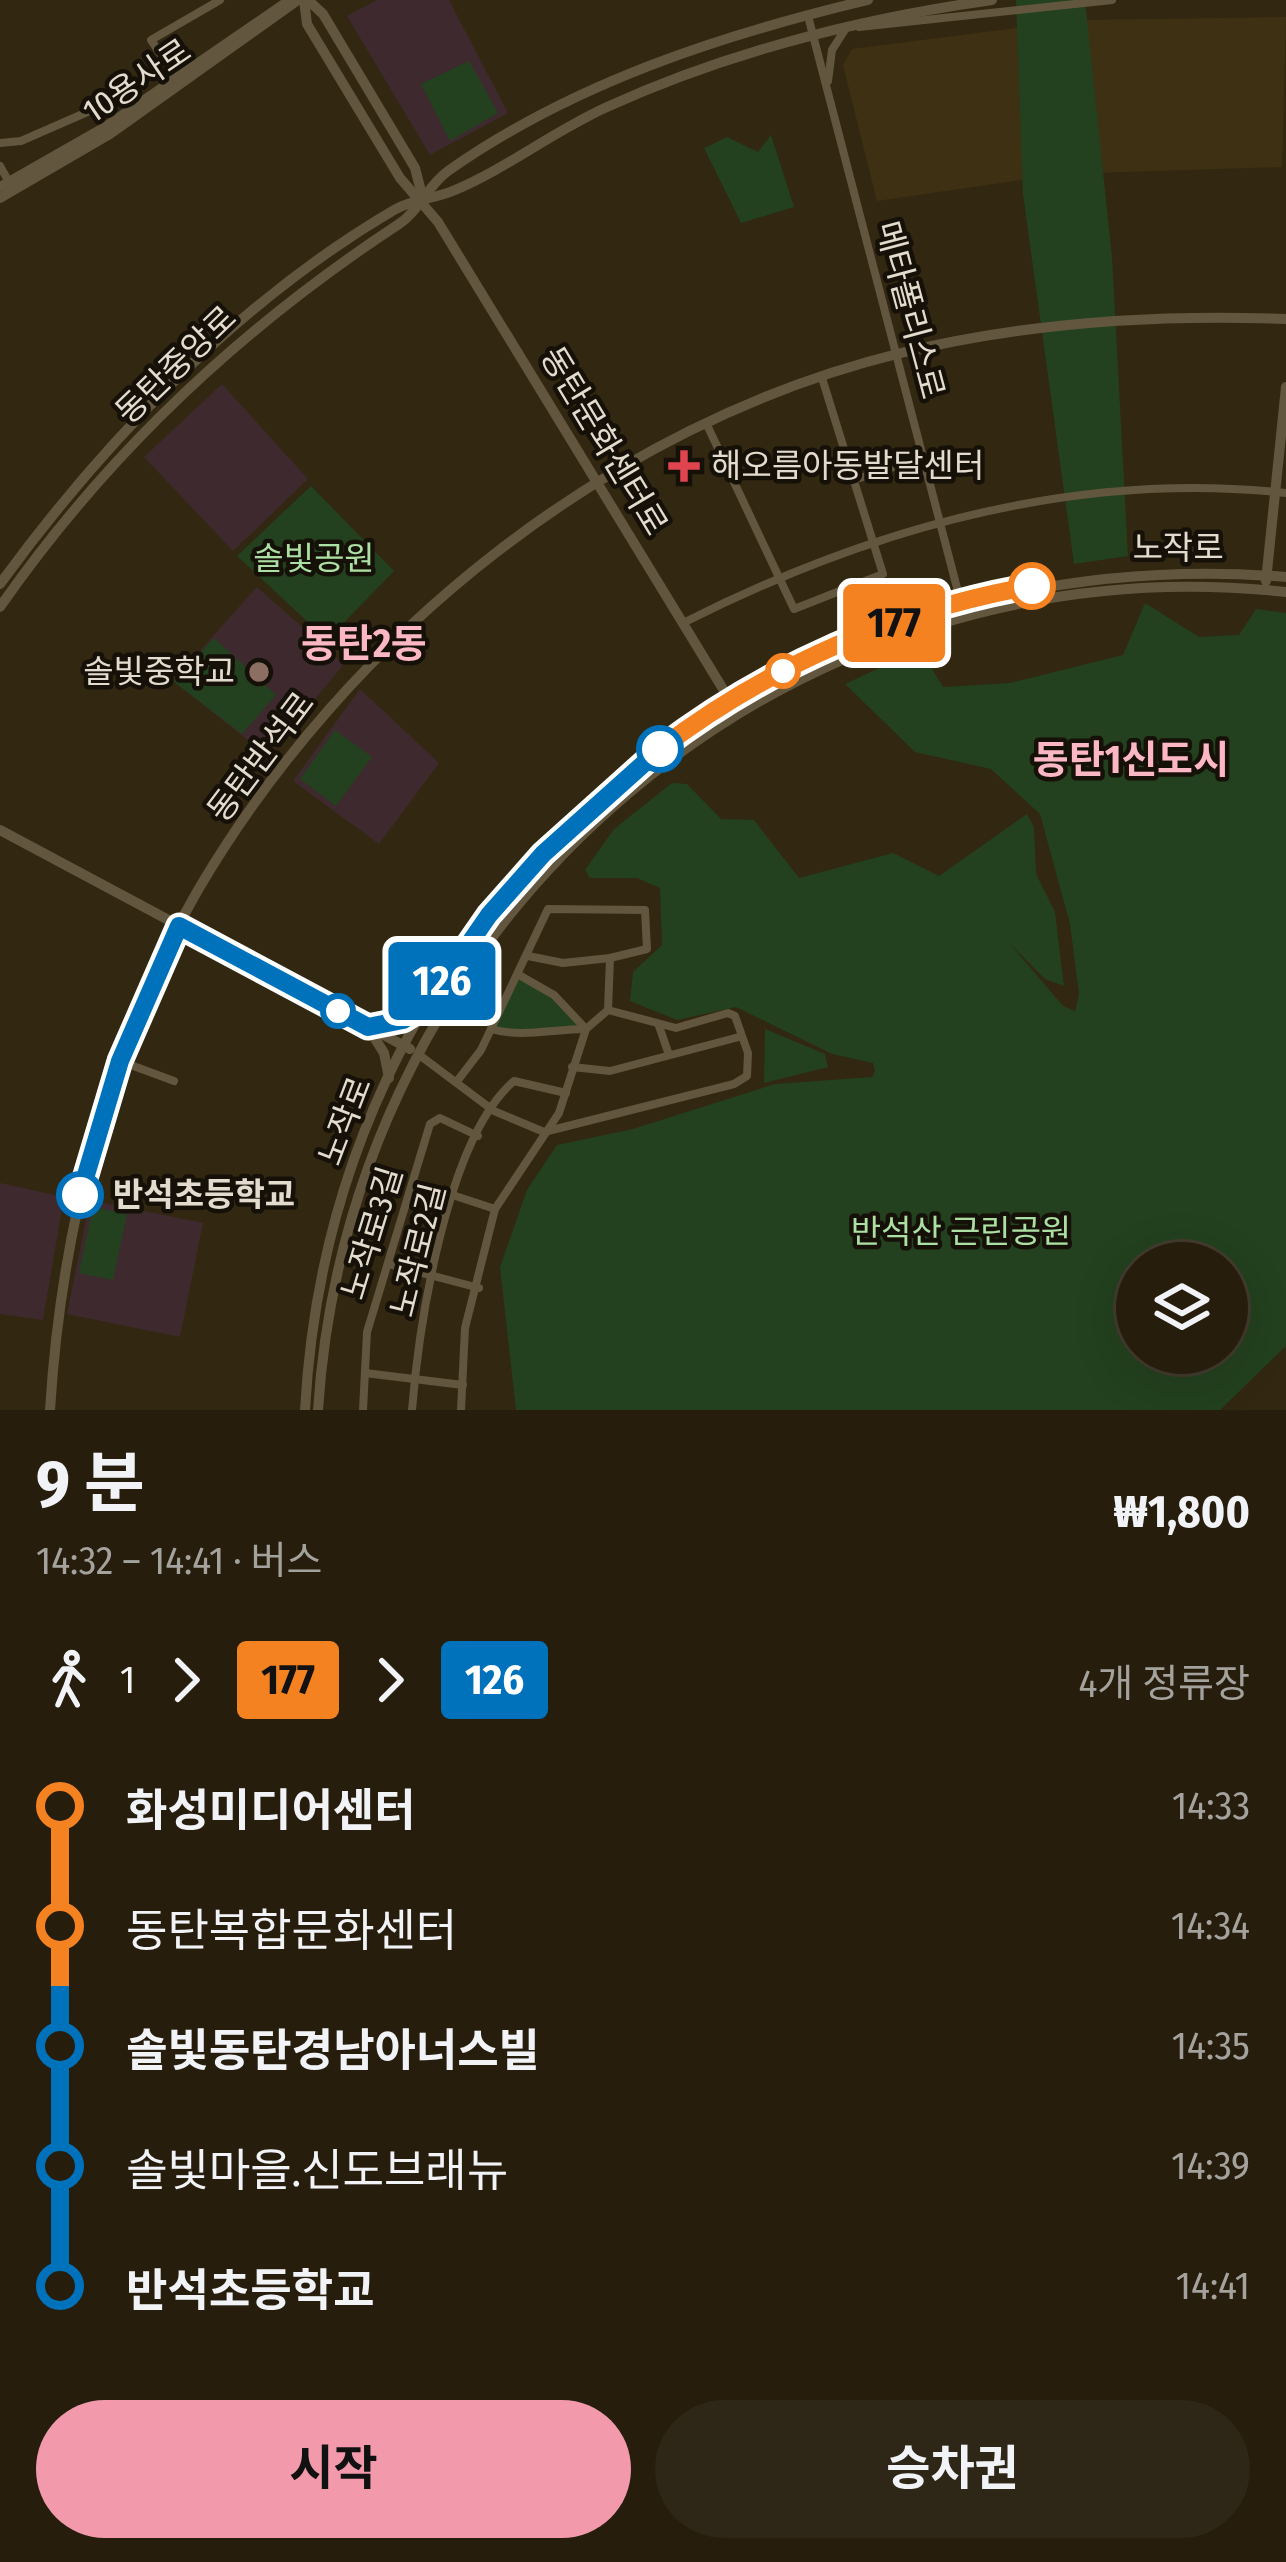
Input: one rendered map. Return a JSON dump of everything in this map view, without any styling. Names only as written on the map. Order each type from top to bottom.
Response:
[{"type":"street","points":[[176,76],[151,40],[220,0]]},
{"type":"street","name":"10용사로","points":[[4,185],[108,130],[176,76],[300,0]]},
{"type":"street","name":"10용사로","points":[[0,198],[300,0]]},
{"type":"street","name":"동탄문화센터로","points":[[300,0],[323,14],[415,168],[423,198],[738,713]]},
{"type":"street","name":"동탄중앙로","points":[[0,607],[78,505],[191,383],[282,304],[406,220],[442,174],[583,93],[673,57],[868,0]]},
{"type":"street","name":"동탄중앙로","points":[[0,584],[70,496],[195,362],[397,208],[473,180],[620,101],[734,56],[813,33],[992,0]]},
{"type":"street","name":"동탄중앙로","points":[[848,26],[884,28],[1112,0]]},
{"type":"street","name":"메타폴리스로","points":[[808,14],[965,618]]},
{"type":"street","points":[[827,88],[832,50],[848,26]]},
{"type":"street","points":[[0,143],[21,141],[90,106],[108,130]]},
{"type":"street","points":[[463,162],[461,174],[473,180]]},
{"type":"street","points":[[0,166],[4,185]]},
{"type":"street","name":"동탄반석로","points":[[50,1410],[58,1313],[80,1195],[120,1061],[179,926],[253,805],[336,702],[463,580],[598,483],[707,425],[896,354],[1042,327],[1118,319],[1286,319]]},
{"type":"street","points":[[707,425],[794,609],[884,574],[822,378]]},
{"type":"street","points":[[1266,582],[1281,492],[1286,387]]},
{"type":"street","points":[[860,478],[915,460]]},
{"type":"street","points":[[683,623],[781,576],[872,540],[940,520],[1121,489],[1281,492]]},
{"type":"street","points":[[1208,573],[1208,588]]},
{"type":"street","name":"노작로","points":[[305,1410],[334,1238],[426,1006],[489,915],[543,854],[626,775],[695,732],[738,713],[775,684],[920,614],[961,602],[1078,579],[1132,574],[1208,573],[1266,582],[1286,592]]},
{"type":"street","name":"노작로","points":[[410,1050],[497,929],[558,858],[730,701],[924,628],[965,618],[1080,595],[1208,588],[1286,577]]},
{"type":"street","points":[[920,614],[926,620],[924,628]]},
{"type":"street","points":[[0,830],[410,1050],[491,1108],[544,1132],[579,1128],[747,1076],[748,1053],[735,1016],[728,1013],[676,1028],[608,1010]]},
{"type":"street","points":[[458,1080],[491,1029],[548,909],[644,910],[647,949],[563,962],[529,956]]},
{"type":"street","points":[[461,1410],[465,1328],[479,1288],[495,1209],[566,1094],[586,1028],[608,1010],[610,958]]},
{"type":"street","points":[[519,975],[554,995],[586,1028]]},
{"type":"street","points":[[368,1027],[403,1020],[426,1006],[429,1015],[437,1015]]},
{"type":"street","points":[[659,1025],[669,1055]]},
{"type":"street","points":[[368,1027],[395,1085]]},
{"type":"street","points":[[491,1029],[519,1037],[536,1030],[586,1028]]},
{"type":"street","points":[[572,1067],[610,1070],[739,1036]]},
{"type":"street","points":[[120,1061],[173,1081]]},
{"type":"street","points":[[491,1108],[514,1081],[566,1094]]},
{"type":"street","name":"노작로","points":[[319,1410],[328,1322],[348,1226],[395,1085]]},
{"type":"street","name":"노작로2길","points":[[412,1410],[430,1274],[454,1195],[491,1108]]},
{"type":"street","name":"노작로3길","points":[[363,1410],[367,1332],[430,1124],[440,1118],[478,1136]]},
{"type":"street","points":[[413,1182],[495,1209]]},
{"type":"street","points":[[388,1264],[479,1288]]},
{"type":"street","points":[[365,1373],[463,1385]]},
{"type":"shaded area","points":[[377,0],[449,0],[508,113],[430,155],[347,16]]},
{"type":"shaded area","points":[[1286,17],[1282,167],[1063,174],[877,201],[843,65],[852,49],[1079,20]]},
{"type":"shaded area","points":[[222,384],[308,479],[233,551],[144,457]]},
{"type":"shaded area","name":"솔빛중학교","points":[[257,587],[344,664],[268,756],[173,681]]},
{"type":"shaded area","points":[[360,689],[439,763],[379,844],[293,781]]},
{"type":"shaded area","points":[[0,1183],[64,1197],[43,1320],[0,1314]]},
{"type":"shaded area","name":"반석초등학교","points":[[90,1200],[203,1223],[180,1337],[67,1314]]},
{"type":"green space","points":[[1016,0],[1085,0],[1112,257],[1128,556],[1074,564],[1023,194]]},
{"type":"green space","points":[[469,61],[498,113],[450,141],[421,84]]},
{"type":"green space","points":[[771,135],[794,207],[741,223],[704,148],[727,137],[758,152]]},
{"type":"green space","name":"솔빛공원","points":[[311,486],[394,571],[327,640],[237,556]]},
{"type":"green space","name":"반석산 근린공원","points":[[1145,603],[1199,637],[1239,635],[1256,609],[1286,613],[1286,1346],[1220,1410],[516,1410],[500,1267],[527,1190],[557,1145],[633,1129],[775,1084],[872,1077],[875,1071],[873,1063],[832,1054],[736,1007],[677,1020],[630,1001],[633,972],[662,945],[660,888],[637,878],[590,878],[585,870],[614,829],[672,783],[687,784],[721,819],[754,820],[799,878],[893,853],[939,876],[1027,814],[1034,827],[1036,874],[1055,912],[1064,986],[1045,979],[1010,944],[1063,1006],[1075,1011],[1079,994],[1070,924],[1040,814],[991,769],[915,752],[845,684],[920,649],[943,687],[1010,683],[1123,655]]},
{"type":"green space","points":[[214,638],[276,695],[242,734],[173,681]]},
{"type":"green space","points":[[335,730],[372,757],[336,806],[300,779]]},
{"type":"green space","points":[[520,977],[542,989],[584,1028],[520,1036],[494,1028]]},
{"type":"green space","points":[[765,1029],[825,1054],[828,1067],[764,1083]]},
{"type":"green space","points":[[93,1207],[127,1214],[113,1280],[79,1273]]},
{"type":"bus line","name":"177","points":[[660,749],[730,701],[822,652],[942,608],[1032,586]]},
{"type":"bus line","name":"126","points":[[80,1195],[120,1061],[179,926],[368,1027],[395,1023],[426,1006],[489,915],[543,854],[603,795],[660,749]]},
{"type":"place","name":"해오름아동발달센터","points":[[684,466]]},
{"type":"place","name":"솔빛중학교","points":[[259,672]]},
{"type":"place","name":"반석초등학교","points":[[80,1195]]},
{"type":"district","name":"동탄2동","points":[[364,644]]},
{"type":"district","name":"동탄1신도시","points":[[1131,760]]}]
